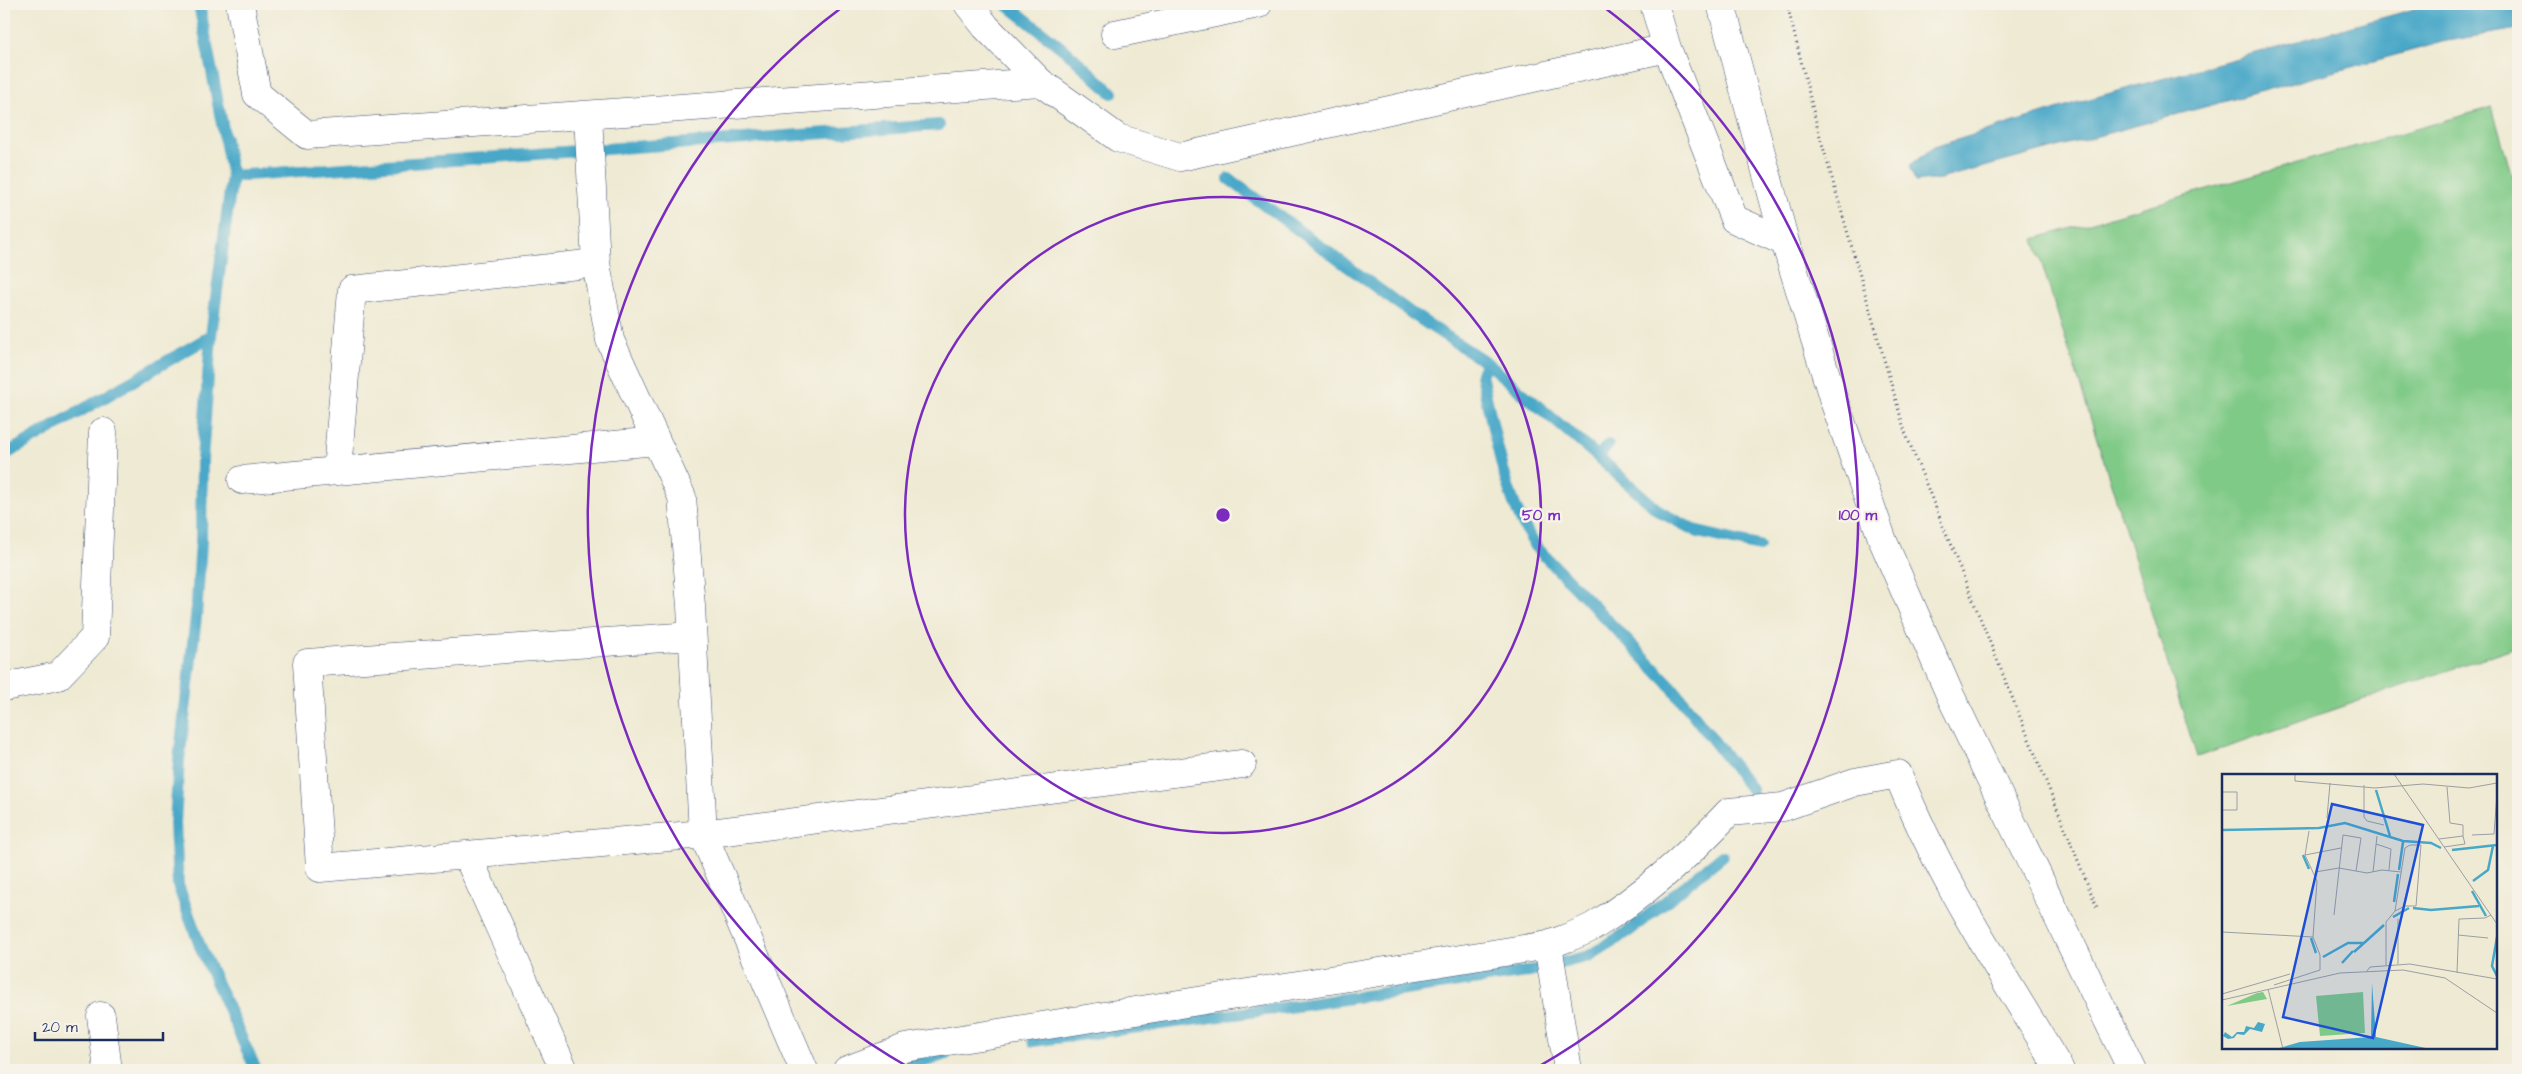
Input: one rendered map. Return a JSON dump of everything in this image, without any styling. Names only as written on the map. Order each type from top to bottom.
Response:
[{"type":"street","points":[[240,4],[258,94],[308,135],[589,124],[1040,82]]},
{"type":"street","points":[[968,4],[986,26],[1040,82],[1118,138],[1180,157],[1667,48]]},
{"type":"street","points":[[1116,34],[1258,4]]},
{"type":"street","points":[[1654,4],[1667,48],[1734,219],[1785,242]]},
{"type":"street","points":[[1722,4],[1785,242],[1834,401],[1883,541],[1951,697],[2132,1070]]},
{"type":"street","points":[[589,124],[596,263],[610,340],[682,497],[703,834],[804,1070]]},
{"type":"street","points":[[337,471],[352,290],[596,263]]},
{"type":"street","points":[[4,687],[58,676],[95,637],[103,432]]},
{"type":"street","points":[[242,480],[656,442]]},
{"type":"street","points":[[692,636],[307,663],[320,868],[703,834],[1242,764]]},
{"type":"street","points":[[847,1070],[905,1048],[1550,958],[1658,881],[1707,837],[1729,812],[1783,807],[1855,782],[1898,774],[1918,824],[1945,878],[2060,1070]]},
{"type":"street","points":[[467,855],[564,1070]]},
{"type":"street","points":[[1550,958],[1568,1070]]},
{"type":"street","points":[[102,1016],[108,1070]]},
{"type":"path","points":[[1787,4],[1817,126],[1905,432],[2098,912]]},
{"type":"green space","points":[[2492,107],[2518,197],[2518,646],[2197,757],[2034,239]]},
{"type":"water","points":[[2432,4],[2518,4],[2518,29],[2447,41],[1940,179],[1915,182],[1910,165],[1934,147],[2082,101]]},
{"type":"waterway","points":[[199,4],[232,176],[211,336],[202,460],[201,542],[196,617],[179,760],[175,823],[178,885],[200,946],[256,1070]]},
{"type":"waterway","points":[[1006,4],[1067,52],[1112,93]]},
{"type":"waterway","points":[[232,176],[939,125]]},
{"type":"waterway","points":[[1229,179],[1411,313],[1487,363],[1598,457],[1608,445]]},
{"type":"waterway","points":[[4,455],[211,336]]},
{"type":"waterway","points":[[1487,363],[1481,375],[1502,465],[1516,509],[1537,548],[1671,686],[1752,790]]},
{"type":"waterway","points":[[1598,457],[1660,512],[1698,532],[1759,546]]},
{"type":"waterway","points":[[1033,1041],[1303,1005],[1526,972],[1589,956],[1629,931],[1722,856]]},
{"type":"waterway","points":[[886,1070],[944,1055]]}]
